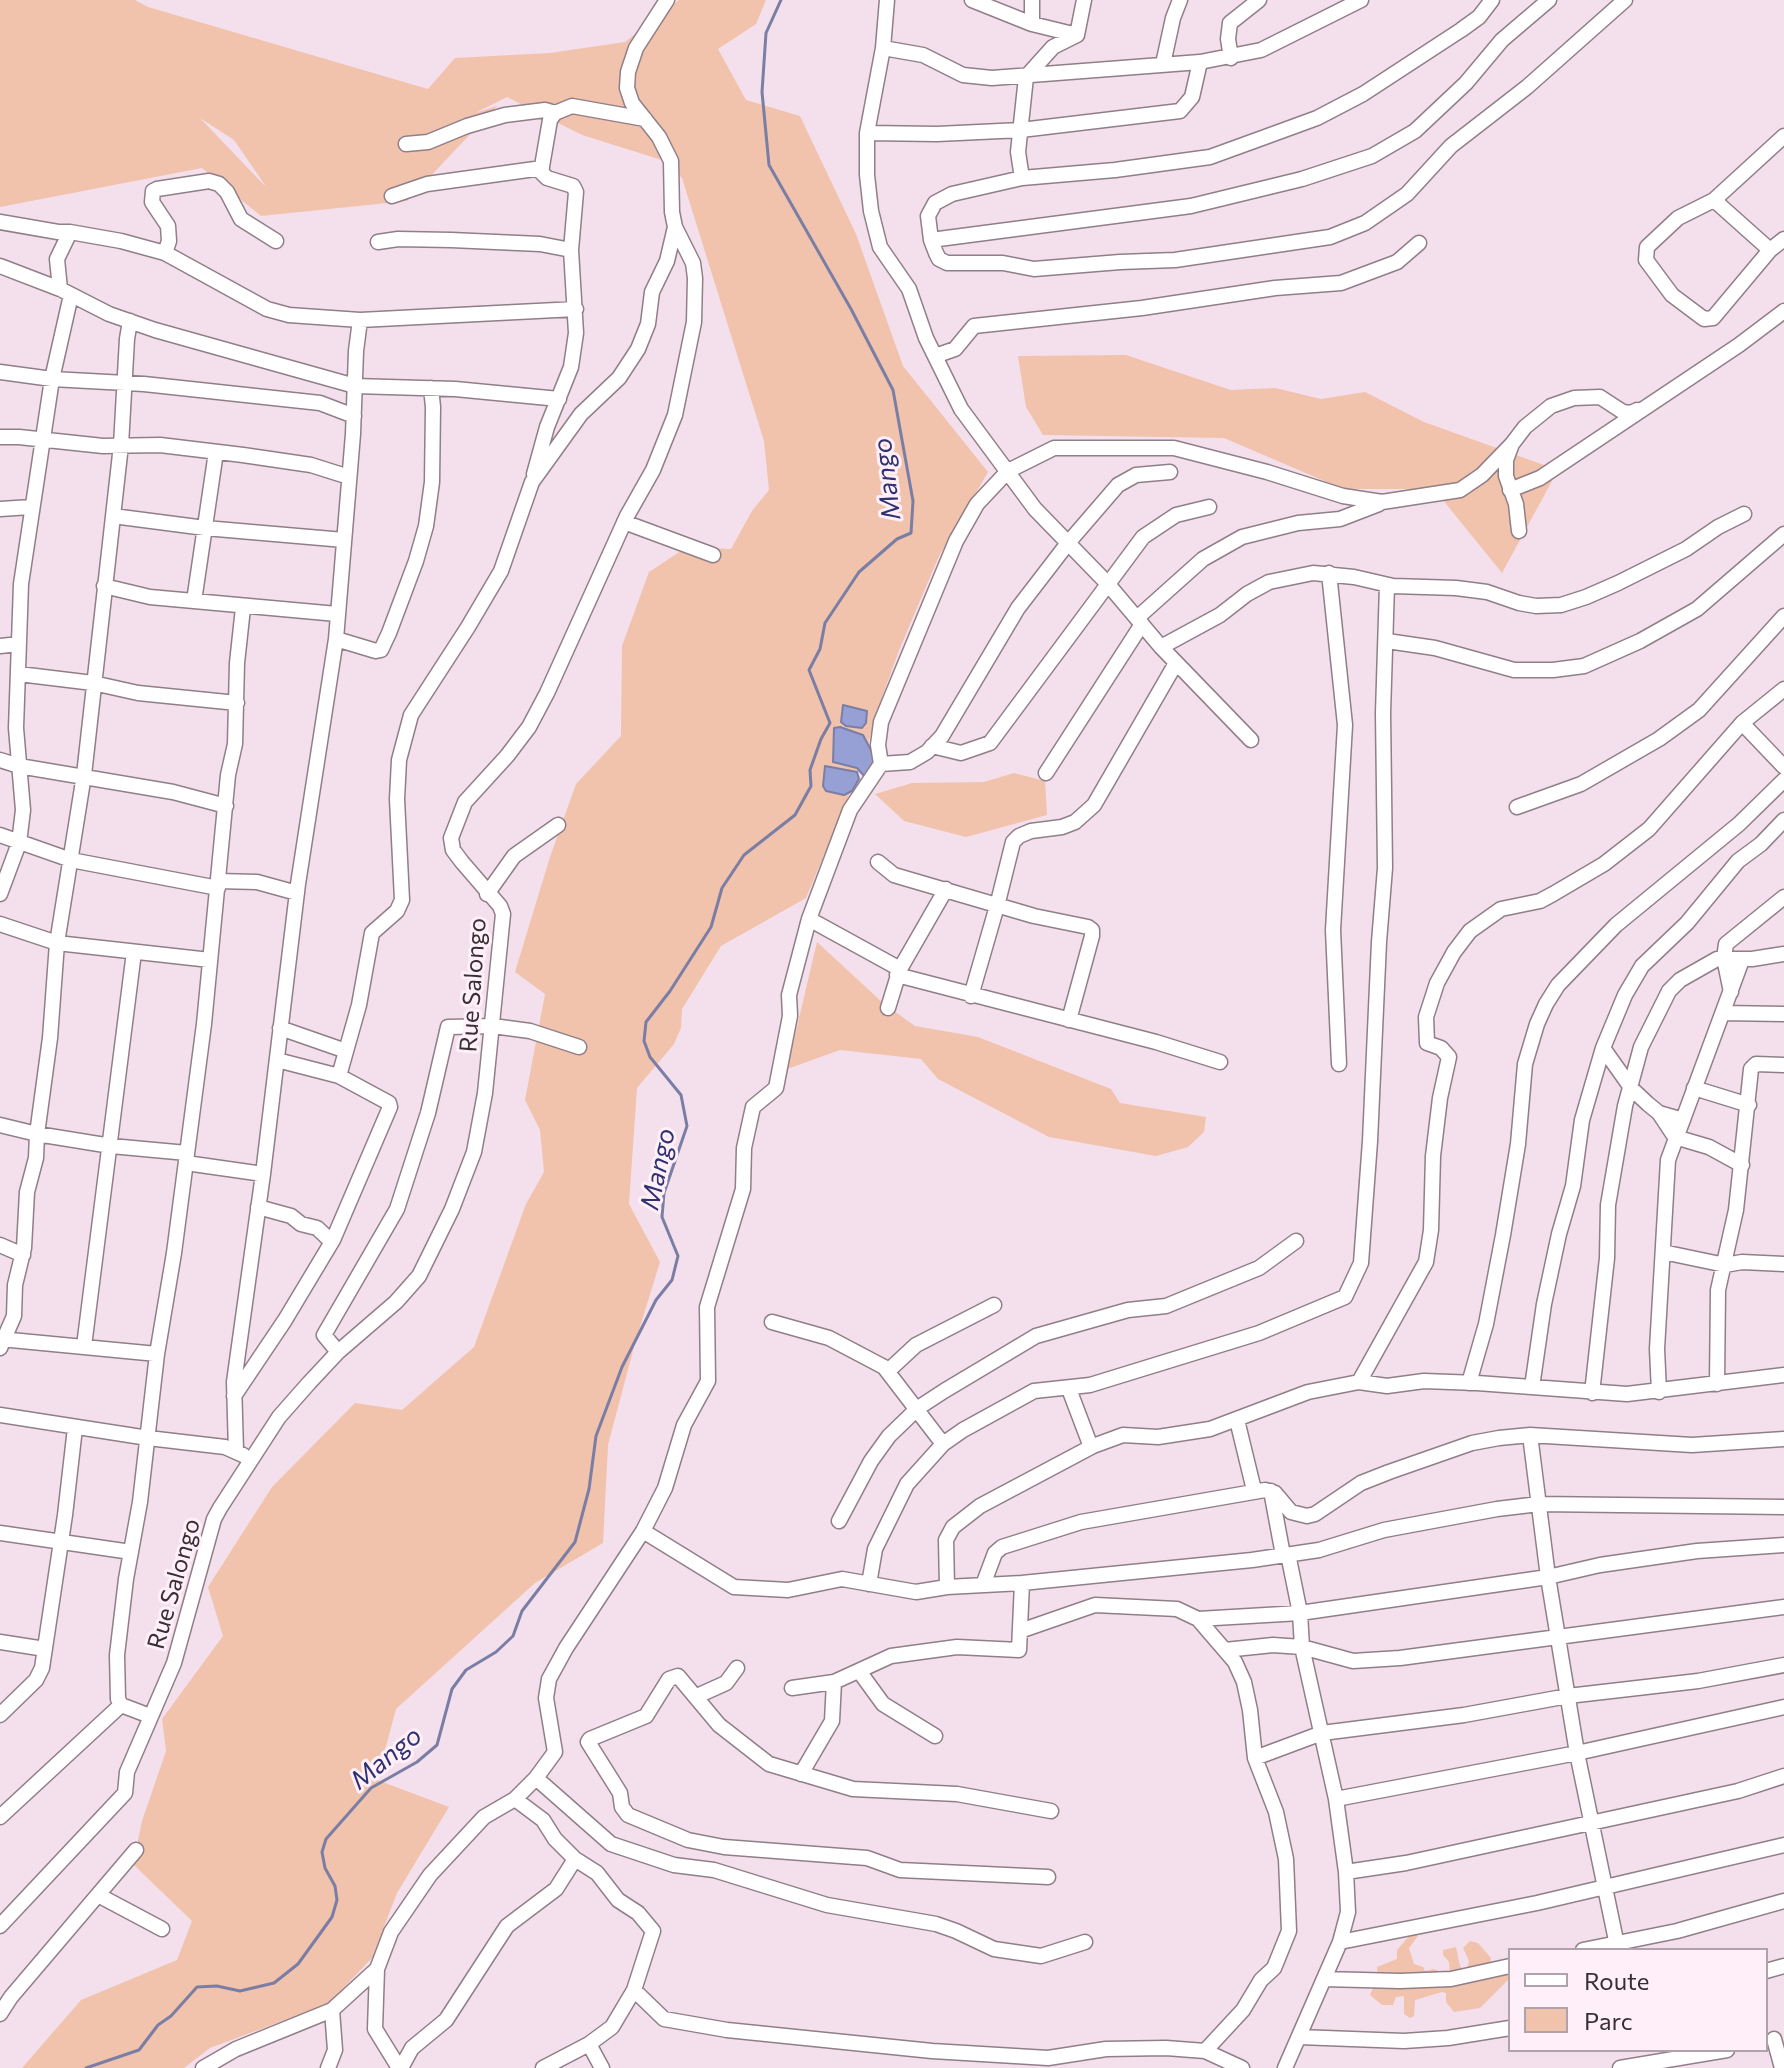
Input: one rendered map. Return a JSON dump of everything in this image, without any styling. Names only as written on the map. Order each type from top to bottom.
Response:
[{"type":"street","name":"Rue Salongo","points":[[0,1926],[125,1793],[127,1772],[174,1663],[214,1519],[279,1417],[338,1352],[396,1302],[419,1276],[446,1221],[477,1137],[493,1026],[503,914],[500,906],[453,850],[451,838],[465,802],[529,727],[547,693],[624,522],[665,444],[675,415],[691,338],[695,278],[693,263],[675,227],[671,161],[659,137],[632,103],[627,88],[628,72],[636,48],[667,0]]},
{"type":"street","points":[[887,0],[883,48],[867,133],[867,175],[880,247],[909,289],[935,356],[961,409],[1035,509],[1251,740]]},
{"type":"street","points":[[972,0],[1032,24],[1077,35]]},
{"type":"street","points":[[1032,0],[1032,24]]},
{"type":"street","points":[[1077,35],[1084,0]]},
{"type":"street","points":[[1163,64],[1180,0]]},
{"type":"street","points":[[1231,58],[1228,39],[1230,23],[1259,0]]},
{"type":"street","points":[[883,48],[923,55],[963,75],[992,78],[1200,62],[1231,58],[1275,44],[1361,0]]},
{"type":"street","points":[[1492,0],[1479,17],[1363,94],[1317,118],[1210,157],[1022,178],[952,194],[935,203],[928,216],[931,240],[939,259],[947,263],[1003,263],[1034,269],[1175,260],[1330,237],[1365,223],[1407,194],[1451,146],[1527,87],[1625,0]]},
{"type":"street","points":[[931,240],[1191,206],[1289,182],[1372,156],[1415,131],[1466,83],[1502,40],[1549,0]]},
{"type":"street","points":[[1022,178],[1018,152],[1026,77],[1053,47],[1077,35]]},
{"type":"street","points":[[867,133],[1021,130],[1180,111],[1192,97],[1200,62]]},
{"type":"street","points":[[406,144],[428,142],[505,115],[545,110],[555,113],[572,106],[645,119]]},
{"type":"street","points":[[339,1076],[359,1005],[372,933],[397,911],[402,900],[397,799],[399,760],[411,715],[501,571],[532,482],[547,427],[571,367],[576,309],[571,250],[576,192],[573,186],[543,176],[542,168],[548,128],[555,113]]},
{"type":"street","points":[[1782,144],[1714,200],[1678,218],[1647,247],[1646,260],[1672,295],[1704,319],[1713,318],[1770,250],[1784,239]]},
{"type":"street","points":[[392,196],[427,184],[542,168]]},
{"type":"street","points":[[165,253],[169,241],[168,226],[152,202],[153,191],[209,181],[223,187],[241,219],[276,241]]},
{"type":"street","points":[[1714,200],[1770,250]]},
{"type":"street","points":[[0,222],[121,241],[165,253],[267,309],[289,315],[360,320],[576,309]]},
{"type":"street","points":[[532,482],[581,414],[619,378],[638,349],[648,324],[652,292],[667,261],[675,227]]},
{"type":"street","points":[[0,894],[19,843],[23,810],[16,728],[21,584],[65,292],[57,259],[70,232]]},
{"type":"street","points":[[378,242],[438,239],[540,244],[571,250]]},
{"type":"street","points":[[935,356],[955,349],[974,326],[1142,308],[1275,288],[1341,283],[1397,262],[1419,243]]},
{"type":"street","points":[[0,266],[130,321],[355,386],[431,388],[559,399]]},
{"type":"street","points":[[1510,490],[1540,478],[1739,345],[1784,311]]},
{"type":"street","points":[[236,1451],[234,1396],[297,893],[336,639],[360,320]]},
{"type":"street","points":[[130,321],[121,445],[84,775],[57,943],[36,1158],[27,1192],[23,1255],[15,1285],[14,1316],[1,1342],[157,1354]]},
{"type":"street","points":[[0,372],[320,403],[354,416]]},
{"type":"street","points":[[336,639],[376,651],[381,650],[389,633],[426,526],[432,482],[431,388]]},
{"type":"street","points":[[1046,773],[1139,621],[1203,559],[1242,537],[1298,523],[1340,519],[1382,502],[1460,490],[1482,475],[1525,427],[1551,406],[1574,398],[1600,397],[1623,412],[1631,413],[1648,404]]},
{"type":"street","points":[[0,437],[103,446],[160,445],[311,465],[349,477]]},
{"type":"street","points":[[1512,444],[1506,460],[1506,476],[1516,504],[1519,531]]},
{"type":"street","points":[[575,1859],[556,1889],[507,1926],[446,2020],[412,2048],[400,2068],[375,2029],[377,1969],[391,1932],[427,1878],[484,1817],[515,1799],[555,1752],[546,1698],[549,1679],[643,1531],[665,1488],[684,1425],[708,1381],[707,1307],[743,1189],[744,1148],[753,1107],[776,1088],[790,1016],[789,995],[809,919],[850,810],[881,764],[878,745],[881,722],[956,541],[977,504],[1008,471],[1054,448],[1174,448],[1343,496],[1382,502]]},
{"type":"street","points":[[194,601],[216,452]]},
{"type":"street","points":[[881,764],[910,762],[942,736],[1018,608],[1098,507],[1127,478],[1170,472]]},
{"type":"street","points":[[0,509],[31,507]]},
{"type":"street","points":[[932,746],[961,753],[990,743],[1143,537],[1161,523],[1190,510],[1209,507]]},
{"type":"street","points":[[1161,647],[1220,615],[1269,582],[1297,575],[1329,573],[1387,585],[1487,592],[1536,606],[1561,605],[1618,583],[1686,549],[1744,514]]},
{"type":"street","points":[[113,516],[205,528],[344,540]]},
{"type":"street","points":[[624,522],[713,555]]},
{"type":"street","points":[[1387,641],[1435,648],[1514,670],[1584,666],[1640,641],[1697,609],[1784,534]]},
{"type":"street","points":[[1329,573],[1345,725],[1333,930],[1339,1064]]},
{"type":"street","points":[[869,1584],[875,1549],[904,1489],[943,1444],[1032,1392],[1069,1389],[1259,1333],[1343,1299],[1360,1267],[1385,868],[1383,713],[1387,585]]},
{"type":"street","points":[[104,586],[150,597],[243,608],[337,614]]},
{"type":"street","points":[[150,1716],[121,1705],[118,1699],[117,1655],[187,1158],[235,744],[237,663],[243,608]]},
{"type":"street","points":[[1517,807],[1581,784],[1659,739],[1699,710],[1784,616]]},
{"type":"street","points":[[0,646],[19,644]]},
{"type":"street","points":[[971,996],[1013,842],[1031,831],[1075,822],[1094,805],[1176,663]]},
{"type":"street","points":[[19,674],[93,683],[138,693],[237,703]]},
{"type":"street","points":[[1359,1382],[1426,1262],[1431,1230],[1433,1156],[1449,1057],[1441,1048],[1427,1043],[1426,1017],[1437,983],[1454,952],[1470,931],[1501,909],[1540,901],[1604,864],[1633,842],[1661,819],[1691,779],[1742,723],[1784,689]]},
{"type":"street","points":[[1742,723],[1781,759]]},
{"type":"street","points":[[0,760],[19,766],[173,792],[226,806]]},
{"type":"street","points":[[1469,1383],[1487,1317],[1503,1235],[1518,1144],[1525,1064],[1546,1004],[1558,985],[1616,925],[1739,824],[1784,780]]},
{"type":"street","points":[[1532,1387],[1544,1304],[1573,1186],[1582,1120],[1603,1048],[1632,980],[1642,966],[1687,923],[1738,861],[1761,844],[1784,820]]},
{"type":"street","points":[[487,894],[514,856],[558,825]]},
{"type":"street","points":[[0,835],[71,860],[218,884],[257,882],[297,893]]},
{"type":"street","points":[[878,862],[894,875],[1092,930],[1069,1020]]},
{"type":"street","points":[[888,1008],[899,972],[946,889]]},
{"type":"street","points":[[1731,992],[1724,958],[1728,941],[1784,897]]},
{"type":"street","points":[[809,919],[899,972],[971,996],[1220,1062]]},
{"type":"street","points":[[0,924],[57,943],[210,960]]},
{"type":"street","points":[[84,1346],[134,952]]},
{"type":"street","points":[[1592,1393],[1607,1258],[1608,1205],[1630,1085],[1641,1047],[1670,988],[1714,960],[1784,954]]},
{"type":"street","points":[[1659,1392],[1657,1349],[1666,1175],[1675,1137],[1742,960]]},
{"type":"street","points":[[1723,1013],[1784,1014]]},
{"type":"street","points":[[338,1352],[324,1335],[397,1209],[428,1113],[448,1027],[493,1026],[530,1031],[579,1047]]},
{"type":"street","points":[[280,1028],[346,1051]]},
{"type":"street","points":[[1603,1048],[1630,1085],[1659,1113],[1675,1137],[1709,1147],[1742,1165]]},
{"type":"street","points":[[234,1396],[285,1320],[331,1241],[390,1107],[389,1103],[339,1076],[277,1060]]},
{"type":"street","points":[[1717,1384],[1718,1290],[1742,1165],[1752,1066],[1784,1065]]},
{"type":"street","points":[[1694,1088],[1749,1105]]},
{"type":"street","points":[[1659,1113],[1683,1120]]},
{"type":"street","points":[[0,1125],[263,1174]]},
{"type":"street","points":[[258,1207],[291,1216],[301,1224],[317,1228],[331,1241]]},
{"type":"street","points":[[839,1521],[871,1461],[889,1436],[918,1408],[1033,1338],[1128,1310],[1166,1306],[1259,1268],[1296,1241]]},
{"type":"street","points":[[0,1245],[23,1255]]},
{"type":"street","points":[[1663,1252],[1725,1265],[1742,1262],[1784,1264]]},
{"type":"street","points":[[888,1371],[916,1345],[994,1305]]},
{"type":"street","points":[[772,1322],[824,1336],[888,1371],[943,1444]]},
{"type":"street","points":[[947,1587],[946,1540],[953,1527],[980,1506],[1091,1447],[1123,1435],[1158,1437],[1210,1429],[1314,1390],[1359,1382],[1387,1386],[1424,1381],[1469,1383],[1592,1393],[1659,1392],[1784,1375]]},
{"type":"street","points":[[1069,1389],[1091,1447]]},
{"type":"street","points":[[0,1415],[225,1447],[251,1459]]},
{"type":"street","points":[[1237,1420],[1254,1490]]},
{"type":"street","points":[[0,1715],[36,1680],[42,1668],[75,1428]]},
{"type":"street","points":[[983,1585],[995,1553],[1002,1547],[1081,1522],[1254,1490],[1271,1491],[1291,1512],[1307,1516],[1315,1514],[1361,1483],[1472,1443],[1530,1435],[1692,1445],[1784,1439]]},
{"type":"street","points":[[1530,1435],[1548,1577],[1577,1753],[1617,1946],[1784,1901]]},
{"type":"street","points":[[1271,1491],[1300,1613],[1302,1647],[1336,1799],[1348,1912],[1340,1942],[1285,2068]]},
{"type":"street","points":[[643,1531],[734,1587],[794,1590],[839,1579],[910,1592],[1286,1555],[1319,1550],[1384,1530],[1539,1504],[1784,1507]]},
{"type":"street","points":[[0,1533],[131,1552]]},
{"type":"street","points":[[1198,1619],[1300,1613],[1548,1577],[1600,1565],[1697,1551],[1784,1545]]},
{"type":"street","points":[[792,1688],[834,1682],[891,1656],[952,1648],[1016,1651],[1020,1647],[1022,1583]]},
{"type":"street","points":[[1020,1631],[1099,1605],[1177,1609],[1198,1619],[1235,1662],[1244,1682],[1255,1758],[1276,1812],[1286,1859],[1289,1931],[1274,1968],[1261,1980],[1241,2014],[1205,2051]]},
{"type":"street","points":[[1225,1650],[1273,1645],[1302,1647],[1357,1661],[1400,1658],[1784,1607]]},
{"type":"street","points":[[0,1642],[45,1649]]},
{"type":"street","points":[[1255,1758],[1322,1733],[1464,1715],[1568,1696],[1698,1681],[1784,1665]]},
{"type":"street","points":[[697,1696],[724,1684],[737,1668]]},
{"type":"street","points":[[859,1671],[883,1704],[935,1736]]},
{"type":"street","points":[[1048,1877],[900,1870],[867,1858],[724,1847],[688,1840],[628,1815],[622,1807],[620,1793],[588,1742],[646,1716],[669,1679],[675,1676],[681,1678],[719,1725],[769,1764],[857,1790],[957,1794],[1051,1811]]},
{"type":"street","points":[[801,1774],[832,1721],[834,1682]]},
{"type":"street","points":[[0,1817],[121,1705]]},
{"type":"street","points":[[1336,1799],[1577,1753],[1784,1707]]},
{"type":"street","points":[[1346,1872],[1406,1863],[1738,1791],[1784,1776]]},
{"type":"street","points":[[536,1778],[611,1844],[674,1865],[714,1870],[827,1905],[936,1924],[994,1949],[1041,1956],[1085,1942]]},
{"type":"street","points":[[515,1799],[543,1820],[553,1836],[575,1859],[597,1873],[615,1898],[638,1913],[653,1931],[634,1990],[612,2027],[589,2044],[543,2068]]},
{"type":"street","points":[[1340,1942],[1450,1922],[1784,1845]]},
{"type":"street","points":[[0,2014],[136,1850]]},
{"type":"street","points":[[98,1895],[162,1929]]},
{"type":"street","points":[[1324,1979],[1434,1980],[1508,1966]]},
{"type":"street","points":[[203,2068],[236,2049],[332,2010],[377,1969]]},
{"type":"street","points":[[634,1990],[661,2017],[669,2020],[967,2061],[1053,2058],[1106,2049],[1166,2048],[1205,2051],[1242,2068]]},
{"type":"street","points":[[328,2068],[335,2050],[332,2010]]},
{"type":"street","points":[[1299,2037],[1404,2041],[1508,2028]]},
{"type":"street","points":[[1775,2039],[1782,2068]]},
{"type":"street","points":[[589,2044],[602,2068]]},
{"type":"street","points":[[1620,2068],[1641,2057],[1702,2052]]},
{"type":"green space","points":[[0,0],[135,0],[148,7],[428,89],[455,58],[550,53],[625,42],[679,0],[766,0],[756,24],[718,49],[746,100],[800,116],[856,234],[903,366],[988,472],[939,556],[900,648],[875,716],[865,757],[806,898],[721,946],[682,1009],[681,1028],[674,1044],[637,1088],[629,1204],[660,1262],[608,1445],[603,1543],[535,1583],[396,1709],[377,1780],[449,1807],[397,1893],[372,1958],[328,2004],[210,2048],[184,2068],[22,2068],[81,2000],[177,1960],[192,1921],[133,1864],[142,1821],[166,1751],[162,1719],[223,1636],[208,1587],[272,1487],[355,1403],[402,1410],[474,1347],[526,1204],[544,1172],[540,1130],[525,1100],[545,994],[515,972],[576,784],[621,736],[622,646],[649,572],[687,547],[731,549],[752,511],[769,490],[764,441],[682,178],[665,161],[582,135],[507,97],[475,113],[497,106],[407,201],[261,216],[202,168],[0,207]],"holes":[[[200,118],[234,140],[265,185]]]},
{"type":"green space","points":[[1126,355],[1231,390],[1275,388],[1321,399],[1365,392],[1424,422],[1558,470],[1502,573],[1434,489],[1343,489],[1224,438],[1043,435],[1026,407],[1018,356]]},
{"type":"green space","points":[[1014,773],[1045,781],[1047,815],[966,837],[904,821],[875,794],[912,783],[984,782]]},
{"type":"green space","points":[[817,942],[883,1003],[915,1026],[978,1037],[1111,1089],[1120,1103],[1206,1117],[1204,1132],[1188,1147],[1156,1156],[1049,1137],[938,1079],[921,1059],[840,1050],[787,1069]]},
{"type":"green space","points":[[1414,1933],[1418,1936],[1409,1948],[1414,1964],[1425,1971],[1434,1969],[1450,1976],[1449,1962],[1443,1950],[1456,1947],[1460,1966],[1467,1970],[1469,1961],[1463,1948],[1470,1941],[1478,1943],[1491,1958],[1490,1966],[1508,1971],[1508,1980],[1480,2008],[1454,2012],[1446,2002],[1446,1993],[1442,1992],[1415,2000],[1414,2016],[1410,2018],[1404,2014],[1404,1996],[1396,1997],[1393,2005],[1382,2005],[1370,1995],[1378,1977],[1377,1967],[1397,1959],[1397,1950]]},
{"type":"water","points":[[843,705],[867,711],[866,723],[862,728],[846,726],[841,722]]},
{"type":"water","points":[[834,728],[863,735],[875,758],[865,777],[857,768],[833,762]]},
{"type":"water","points":[[825,766],[857,772],[859,779],[852,791],[844,795],[826,791],[823,786]]},
{"type":"waterway","name":"Mango","points":[[86,2068],[139,2050],[158,2025],[171,2016],[197,1987],[217,1986],[240,1991],[274,1983],[298,1964],[332,1917],[337,1900],[322,1852],[326,1839],[371,1788],[417,1762],[437,1745],[452,1689],[466,1670],[496,1652],[513,1636],[522,1611],[575,1542],[589,1489],[596,1436],[622,1367],[656,1300],[672,1280],[678,1256],[662,1217],[664,1193],[687,1126],[681,1095],[650,1057],[644,1041],[646,1022],[711,927],[722,888],[744,855],[795,815],[811,786],[810,770],[830,723],[809,670],[820,649],[825,623],[859,572],[897,539],[911,533],[913,501],[893,390],[769,165],[762,92],[766,33],[781,0]]}]
